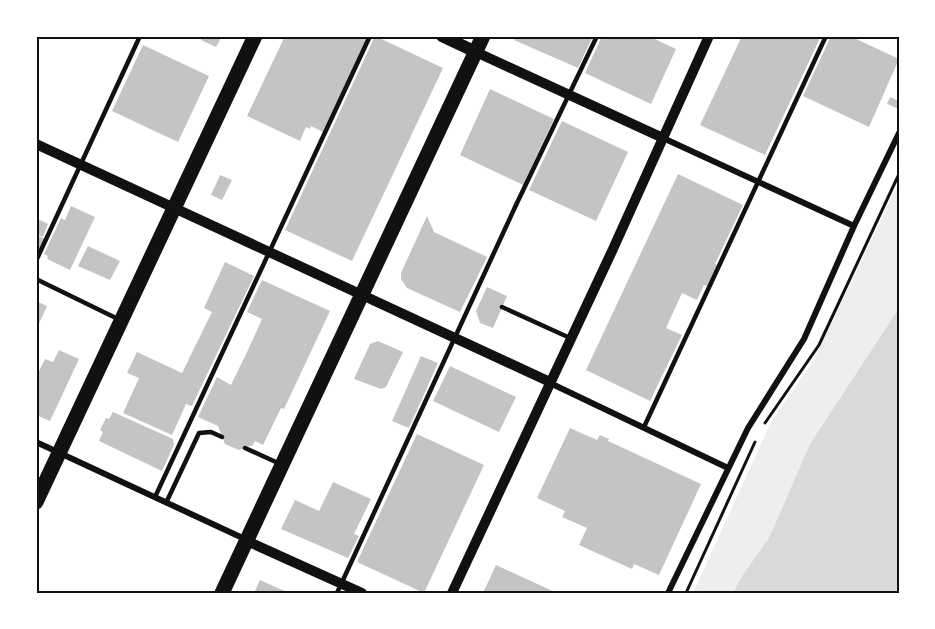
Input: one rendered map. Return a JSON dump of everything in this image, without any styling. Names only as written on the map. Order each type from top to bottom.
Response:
[{"type":"highway","points":[[36,502],[255,36]]},
{"type":"highway","points":[[222,593],[483,36]]},
{"type":"main road","points":[[442,36],[476,52]]},
{"type":"street","points":[[452,593],[709,36]]},
{"type":"street","points":[[476,52],[854,226]]},
{"type":"street","points":[[668,593],[761,404],[804,339],[854,226],[899,133]]},
{"type":"street","points":[[36,144],[550,382],[728,468]]},
{"type":"street","points":[[36,442],[247,541],[339,588],[362,593]]},
{"type":"lane","points":[[36,261],[140,36]]},
{"type":"lane","points":[[155,497],[370,36]]},
{"type":"lane","points":[[339,588],[597,36]]},
{"type":"lane","points":[[645,428],[826,36]]},
{"type":"lane","points":[[36,279],[121,321]]},
{"type":"lane","points":[[475,295],[482,298]]},
{"type":"lane","points":[[502,307],[570,338]]},
{"type":"lane","points":[[166,503],[199,434],[211,432],[222,437]]},
{"type":"lane","points":[[245,448],[282,465]]},
{"type":"path","points":[[765,424],[819,345],[899,174]]},
{"type":"path","points":[[686,593],[759,433]]},
{"type":"shaded area","points":[[899,182],[899,308],[810,444],[769,538],[733,593],[693,593],[771,422],[814,360]]},
{"type":"shaded area","points":[[899,308],[899,593],[733,593],[769,538],[810,444]]},
{"type":"building","points":[[203,36],[222,36],[216,47],[201,40]]},
{"type":"building","points":[[285,36],[369,36],[323,132],[311,126],[310,129],[306,127],[300,141],[247,116]]},
{"type":"building","points":[[375,36],[443,68],[352,261],[285,230]]},
{"type":"building","points":[[515,36],[593,36],[578,68],[514,40]]},
{"type":"building","points":[[602,36],[648,36],[676,49],[651,104],[585,73]]},
{"type":"building","points":[[742,36],[821,36],[765,155],[700,125]]},
{"type":"building","points":[[831,36],[850,36],[899,59],[869,127],[803,96]]},
{"type":"building","points":[[143,45],[209,76],[178,142],[112,111]]},
{"type":"building","points":[[490,89],[554,119],[523,185],[460,155]]},
{"type":"building","points":[[890,97],[899,101],[899,109],[887,104]]},
{"type":"building","points":[[562,121],[628,152],[596,221],[529,190]]},
{"type":"building","points":[[678,174],[743,205],[707,286],[704,285],[697,300],[682,293],[666,328],[682,335],[650,401],[586,370]]},
{"type":"building","points":[[220,175],[232,180],[222,200],[211,195]]},
{"type":"building","points":[[71,206],[95,217],[70,270],[47,259],[48,256],[44,254],[61,218],[65,220]]},
{"type":"building","points":[[427,216],[434,232],[487,257],[460,312],[407,288],[401,279],[401,273]]},
{"type":"building","points":[[36,218],[48,224],[43,237],[36,234]]},
{"type":"building","points":[[36,235],[45,239],[36,258]]},
{"type":"building","points":[[88,246],[120,261],[110,280],[78,266]]},
{"type":"building","points":[[225,262],[254,276],[192,406],[186,404],[172,435],[123,413],[139,378],[127,373],[137,352],[182,373],[212,312],[204,308]]},
{"type":"building","points":[[262,280],[330,311],[284,409],[281,408],[263,445],[255,441],[253,445],[239,450],[225,444],[218,426],[198,417],[217,377],[231,385],[248,350],[262,319],[247,312]]},
{"type":"building","points":[[487,287],[507,296],[493,328],[480,323],[476,311]]},
{"type":"building","points":[[36,301],[47,306],[36,330]]},
{"type":"building","points":[[378,341],[403,352],[386,387],[381,389],[354,379],[370,344]]},
{"type":"building","points":[[59,350],[79,359],[50,421],[36,415],[36,377],[45,359],[53,362]]},
{"type":"building","points":[[421,356],[438,363],[409,428],[392,421]]},
{"type":"building","points":[[450,366],[516,397],[499,432],[433,401]]},
{"type":"building","points":[[113,412],[173,439],[174,445],[162,471],[99,441],[103,432],[100,430],[106,418],[109,419]]},
{"type":"building","points":[[570,428],[597,440],[600,435],[609,439],[608,441],[701,484],[659,575],[634,564],[632,569],[579,545],[587,528],[562,517],[565,511],[537,498]]},
{"type":"building","points":[[417,434],[484,465],[424,593],[357,562]]},
{"type":"building","points":[[333,482],[371,499],[354,534],[359,536],[348,558],[281,529],[295,500],[319,511]]},
{"type":"building","points":[[496,565],[557,593],[483,593]]},
{"type":"building","points":[[260,580],[289,593],[254,593]]}]
